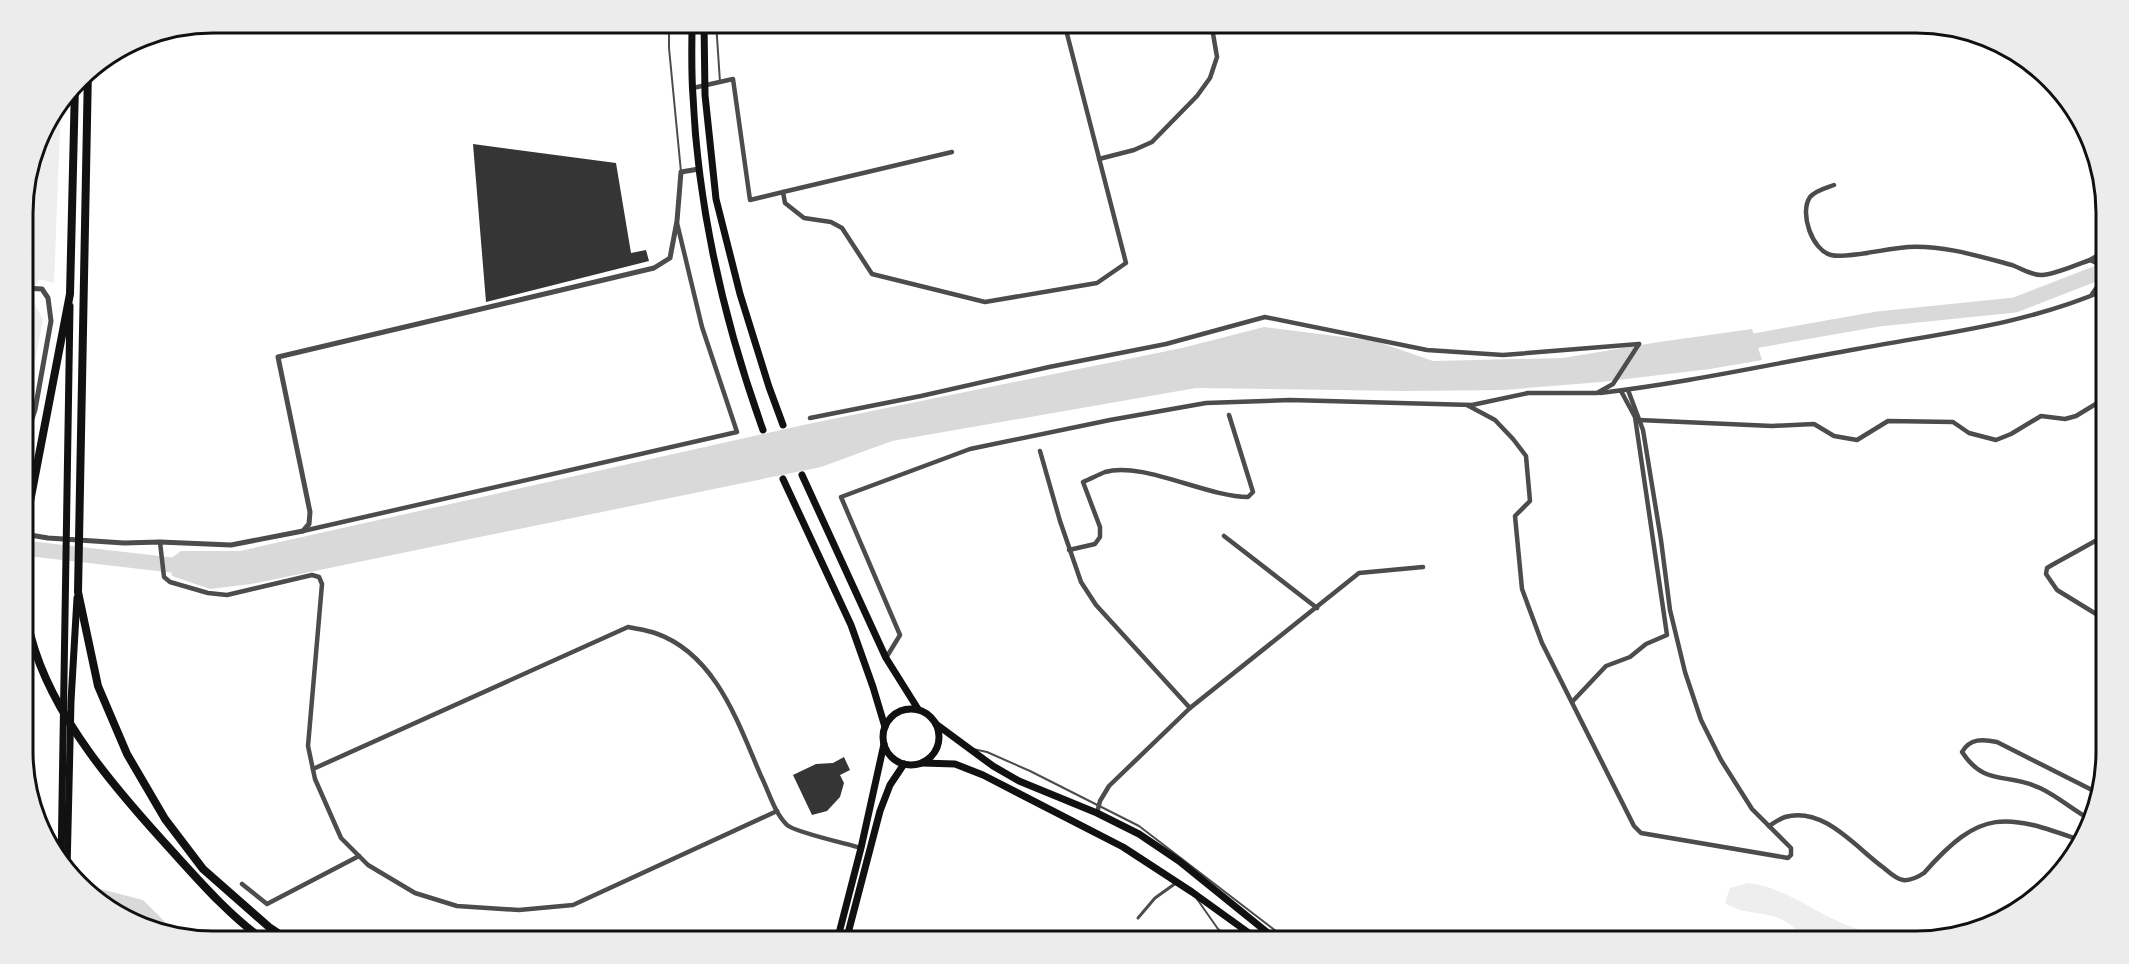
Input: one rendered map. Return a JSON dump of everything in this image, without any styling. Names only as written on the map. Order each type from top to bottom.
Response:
[{"type":"highway","points":[[88,84],[78,589],[98,686],[127,754],[165,819],[203,869],[275,931]]},
{"type":"highway","points":[[33,481],[70,294],[75,98]]},
{"type":"highway","points":[[33,644],[43,672],[73,726],[96,760],[134,809],[223,906],[252,931]]},
{"type":"main road","points":[[692,33],[693,88],[699,169],[724,299],[750,394],[763,430]]},
{"type":"main road","points":[[704,33],[705,85],[716,198],[740,294],[783,425]]},
{"type":"main road","points":[[61,848],[70,294]]},
{"type":"main road","points":[[802,475],[869,624],[886,658],[918,709]]},
{"type":"main road","points":[[783,479],[851,625],[885,727],[884,744],[861,848],[840,931]]},
{"type":"main road","points":[[67,857],[71,701],[78,589]]},
{"type":"main road","points":[[885,727],[891,717],[901,710],[918,709],[929,714],[940,735],[938,747],[932,756],[922,763]]},
{"type":"main road","points":[[936,724],[993,766],[1019,781],[1098,810],[1139,834],[1179,861],[1266,931]]},
{"type":"main road","points":[[884,744],[894,759],[904,764],[955,764],[1123,847],[1246,931]]},
{"type":"main road","points":[[849,931],[880,811],[890,785],[904,764]]},
{"type":"street","points":[[783,192],[785,203],[804,218],[831,222],[842,228],[872,274],[986,302],[1097,283],[1126,263],[1067,33]]},
{"type":"street","points":[[1099,159],[1134,150],[1152,142],[1197,96],[1210,78],[1217,57],[1213,33]]},
{"type":"street","points":[[693,88],[733,79],[750,200],[952,152]]},
{"type":"street","points":[[303,531],[309,525],[310,512],[278,357],[654,268],[670,258],[677,221],[681,172],[699,169]]},
{"type":"street","points":[[1834,185],[1814,194],[1807,203],[1806,209],[1810,235],[1814,243],[1819,249],[1834,256],[1909,247],[1964,252],[2041,276],[2096,256]]},
{"type":"street","points":[[33,535],[123,543],[231,545],[303,531],[737,432],[702,327],[677,221]]},
{"type":"street","points":[[2090,260],[2096,263]]},
{"type":"street","points":[[33,287],[42,289],[48,298],[51,321],[33,413]]},
{"type":"street","points":[[2091,296],[2096,289]]},
{"type":"street","points":[[886,658],[900,635],[841,497],[970,449],[1206,403],[1290,400],[1467,405],[1528,393],[1621,391],[1977,329],[2047,312],[2096,294]]},
{"type":"street","points":[[810,418],[1166,344],[1264,317],[1438,351],[1503,356],[1639,344],[1613,384],[1597,393]]},
{"type":"street","points":[[1467,405],[1495,420],[1526,456],[1530,501],[1515,516],[1522,589],[1542,643],[1634,826],[1641,833],[1788,858],[1791,848],[1752,809],[1721,760],[1701,720],[1685,672],[1670,610],[1643,430],[1628,390]]},
{"type":"street","points":[[1572,702],[1606,666],[1630,657],[1646,644],[1667,635],[1635,417],[1621,391]]},
{"type":"street","points":[[1639,420],[1772,426],[1814,424],[1834,436],[1857,440],[1888,421],[1953,422],[1969,433],[1996,440],[2041,416],[2065,419],[2076,416],[2096,404]]},
{"type":"street","points":[[1069,550],[1095,544],[1100,537],[1100,527],[1083,482],[1106,472],[1134,471],[1231,496],[1248,497],[1252,492],[1229,415]]},
{"type":"street","points":[[1040,451],[1069,550],[1081,582],[1096,605],[1190,708]]},
{"type":"street","points":[[1224,536],[1317,608]]},
{"type":"street","points":[[2096,541],[2047,568],[2046,574],[2057,590],[2096,612]]},
{"type":"street","points":[[160,542],[164,577],[170,582],[208,593],[227,595],[312,575],[319,577],[322,585],[308,746],[315,779],[341,838],[368,865],[415,893],[457,906],[519,910],[573,905],[777,812]]},
{"type":"street","points":[[1098,810],[1109,786],[1190,708],[1359,573],[1423,567]]},
{"type":"street","points":[[313,769],[628,627],[656,633],[694,655],[708,671],[732,711],[777,812],[789,827],[861,848]]},
{"type":"street","points":[[2084,816],[2031,784],[2004,777],[1991,777],[1979,772],[1962,752],[1965,746],[1977,740],[1997,742],[2092,790]]},
{"type":"street","points":[[1769,826],[1792,816],[1821,821],[1845,836],[1895,877],[1907,880],[1920,876],[1959,837],[1987,822],[2023,822],[2073,838]]},
{"type":"street","points":[[242,884],[267,904],[359,856]]},
{"type":"street","points":[[1138,918],[1155,898],[1177,882]]},
{"type":"lane","points":[[669,33],[681,172]]},
{"type":"lane","points":[[717,33],[720,82]]},
{"type":"lane","points":[[968,748],[987,752],[1019,766],[1098,810],[1139,826],[1276,931]]},
{"type":"lane","points":[[1192,892],[1221,931]]},
{"type":"shaded area","points":[[60,117],[54,283],[39,279],[33,290],[33,201],[39,166]]},
{"type":"shaded area","points":[[33,296],[43,319],[33,373]]},
{"type":"shaded area","points":[[1264,327],[1375,341],[1433,361],[1563,358],[1752,329],[1762,360],[1710,369],[1601,382],[1504,390],[1196,388],[892,441],[821,467],[251,584],[210,589],[172,576],[169,560],[181,551],[240,551],[808,424],[1182,348]]},
{"type":"shaded area","points":[[1748,883],[1764,886],[1779,891],[1835,920],[1865,931],[1797,931],[1772,916],[1743,911],[1725,903],[1730,888]]},
{"type":"shaded area","points":[[97,888],[143,900],[169,926],[123,907]]},
{"type":"building","points":[[473,144],[616,163],[631,253],[646,250],[649,261],[486,302]]},
{"type":"building","points":[[844,757],[850,770],[840,775],[844,783],[840,797],[827,811],[812,815],[793,775],[816,764],[833,763]]},
{"type":"waterway","points":[[1737,344],[1878,319],[2015,305],[2096,274]]},
{"type":"waterway","points":[[33,549],[189,567]]}]
